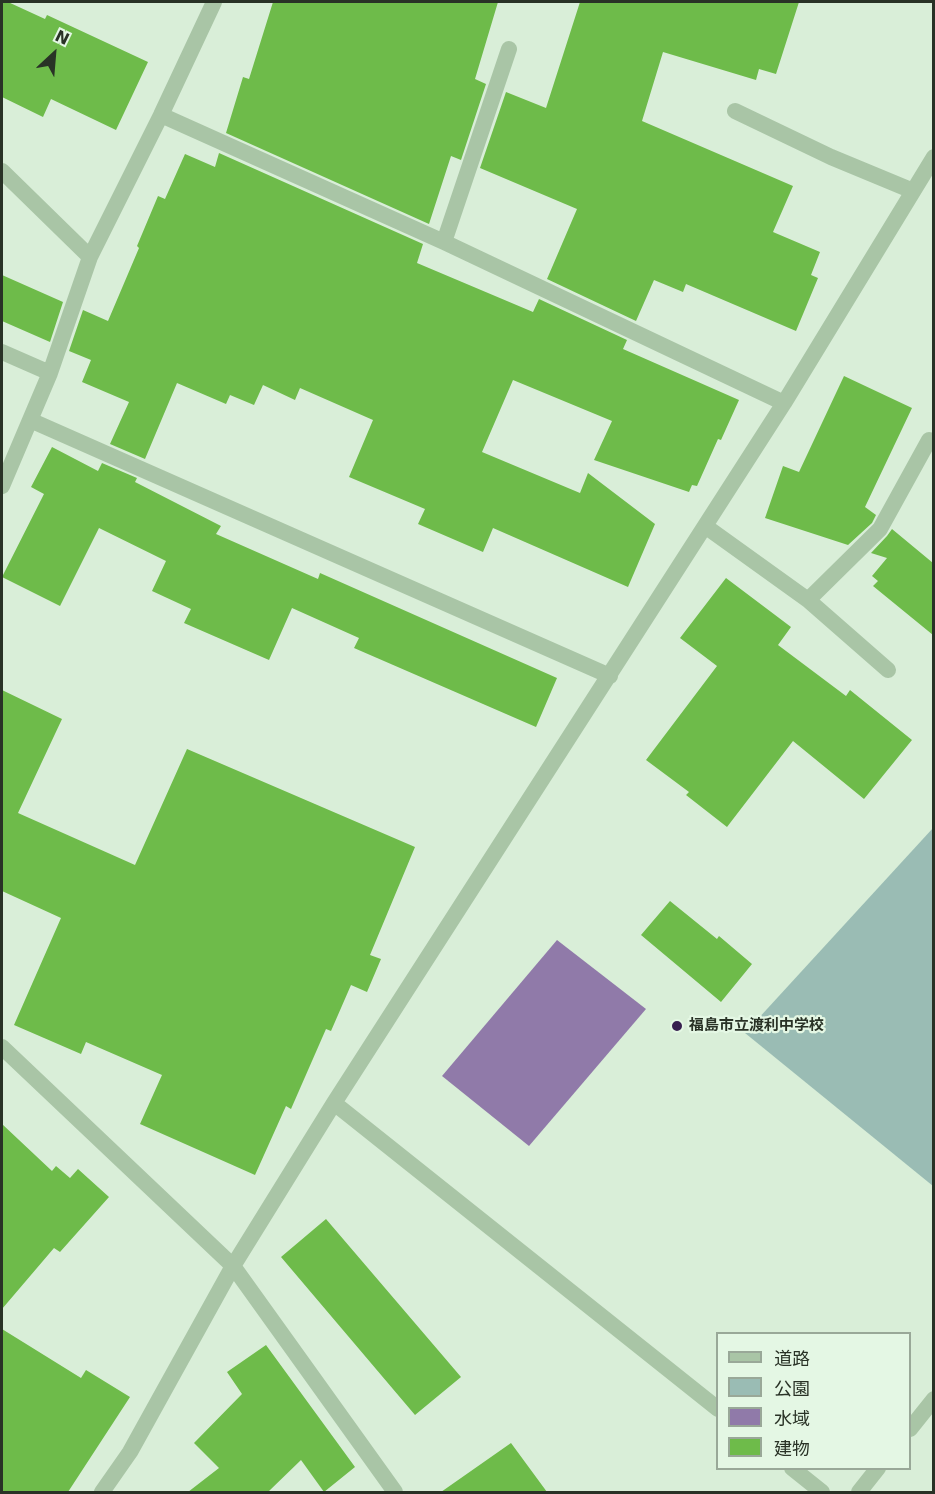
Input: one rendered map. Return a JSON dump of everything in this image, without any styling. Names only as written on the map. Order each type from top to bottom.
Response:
[{"type":"street","points":[[2,486],[50,373],[90,257],[214,2]]},
{"type":"street","points":[[444,242],[509,49]]},
{"type":"street","points":[[735,111],[831,157],[913,191]]},
{"type":"street","points":[[161,115],[444,242],[784,403]]},
{"type":"street","points":[[102,1492],[130,1452],[233,1266],[334,1103],[784,403],[933,157]]},
{"type":"street","points":[[2,171],[90,257]]},
{"type":"street","points":[[2,352],[50,373]]},
{"type":"street","points":[[30,420],[610,676]]},
{"type":"street","points":[[808,600],[880,529],[929,440],[933,442]]},
{"type":"street","points":[[705,526],[808,600],[888,670]]},
{"type":"street","points":[[2,1047],[233,1266],[394,1492]]},
{"type":"street","points":[[334,1103],[716,1408]]},
{"type":"street","points":[[911,1426],[933,1399]]},
{"type":"street","points":[[794,1470],[822,1492]]},
{"type":"street","points":[[859,1492],[876,1470]]},
{"type":"green space","points":[[933,828],[933,1186],[745,1033]]},
{"type":"water","points":[[557,940],[646,1009],[529,1146],[442,1076]]},
{"type":"building","points":[[2,2],[8,2],[45,19],[47,15],[148,62],[116,130],[51,99],[43,117],[2,97]]},
{"type":"building","points":[[273,2],[498,2],[475,79],[486,84],[461,160],[451,156],[429,224],[226,133],[243,77],[249,79]]},
{"type":"building","points":[[580,2],[799,2],[776,74],[759,69],[756,80],[663,52],[642,121],[793,186],[773,232],[820,252],[811,275],[818,278],[796,331],[686,284],[683,292],[654,280],[636,321],[547,279],[577,209],[480,168],[506,92],[546,108]]},
{"type":"building","points":[[219,153],[423,244],[417,263],[533,312],[539,299],[627,340],[623,349],[739,400],[697,486],[692,485],[689,492],[594,460],[612,421],[513,380],[482,452],[580,493],[588,473],[655,524],[628,587],[493,528],[483,552],[418,524],[425,509],[349,477],[373,420],[300,388],[295,400],[263,385],[254,405],[230,395],[226,404],[177,383],[145,459],[110,444],[129,402],[82,382],[91,360],[69,351],[83,310],[108,321],[158,196],[165,199],[185,154],[215,167]]},
{"type":"building","points":[[2,275],[63,302],[50,342],[2,321]]},
{"type":"building","points":[[844,376],[912,408],[865,507],[876,515],[872,523],[848,545],[765,518],[783,466],[799,472]]},
{"type":"building","points":[[52,447],[98,471],[102,463],[137,478],[135,482],[221,526],[216,534],[318,579],[320,573],[557,678],[536,727],[354,648],[359,638],[292,608],[269,660],[184,623],[191,609],[152,591],[166,561],[99,528],[60,606],[2,577],[44,494],[31,487]]},
{"type":"building","points":[[892,529],[933,563],[933,635],[873,586],[878,581],[872,576],[887,558],[871,553]]},
{"type":"building","points":[[726,578],[791,627],[778,645],[846,696],[850,690],[912,740],[864,799],[793,741],[727,827],[686,795],[689,792],[646,760],[717,666],[680,638]]},
{"type":"building","points":[[2,690],[62,719],[18,813],[135,865],[187,749],[415,847],[370,955],[381,959],[367,992],[351,985],[331,1031],[326,1029],[291,1109],[286,1106],[255,1175],[140,1124],[162,1075],[86,1042],[81,1054],[14,1025],[61,918],[2,891]]},
{"type":"building","points":[[670,901],[717,939],[719,936],[752,964],[721,1002],[641,935]]},
{"type":"building","points":[[2,1124],[52,1171],[56,1166],[70,1178],[78,1169],[109,1197],[60,1252],[54,1248],[2,1309]]},
{"type":"building","points":[[326,1219],[461,1377],[415,1415],[281,1257]]},
{"type":"building","points":[[2,1329],[81,1378],[86,1370],[130,1397],[68,1492],[2,1492]]},
{"type":"building","points":[[266,1345],[355,1467],[324,1492],[301,1460],[268,1492],[188,1492],[219,1468],[194,1443],[242,1394],[227,1372]]},
{"type":"building","points":[[511,1443],[547,1492],[441,1492]]},
{"type":"place","name":"福島市立渡利中学校","points":[[677,1026]]}]
